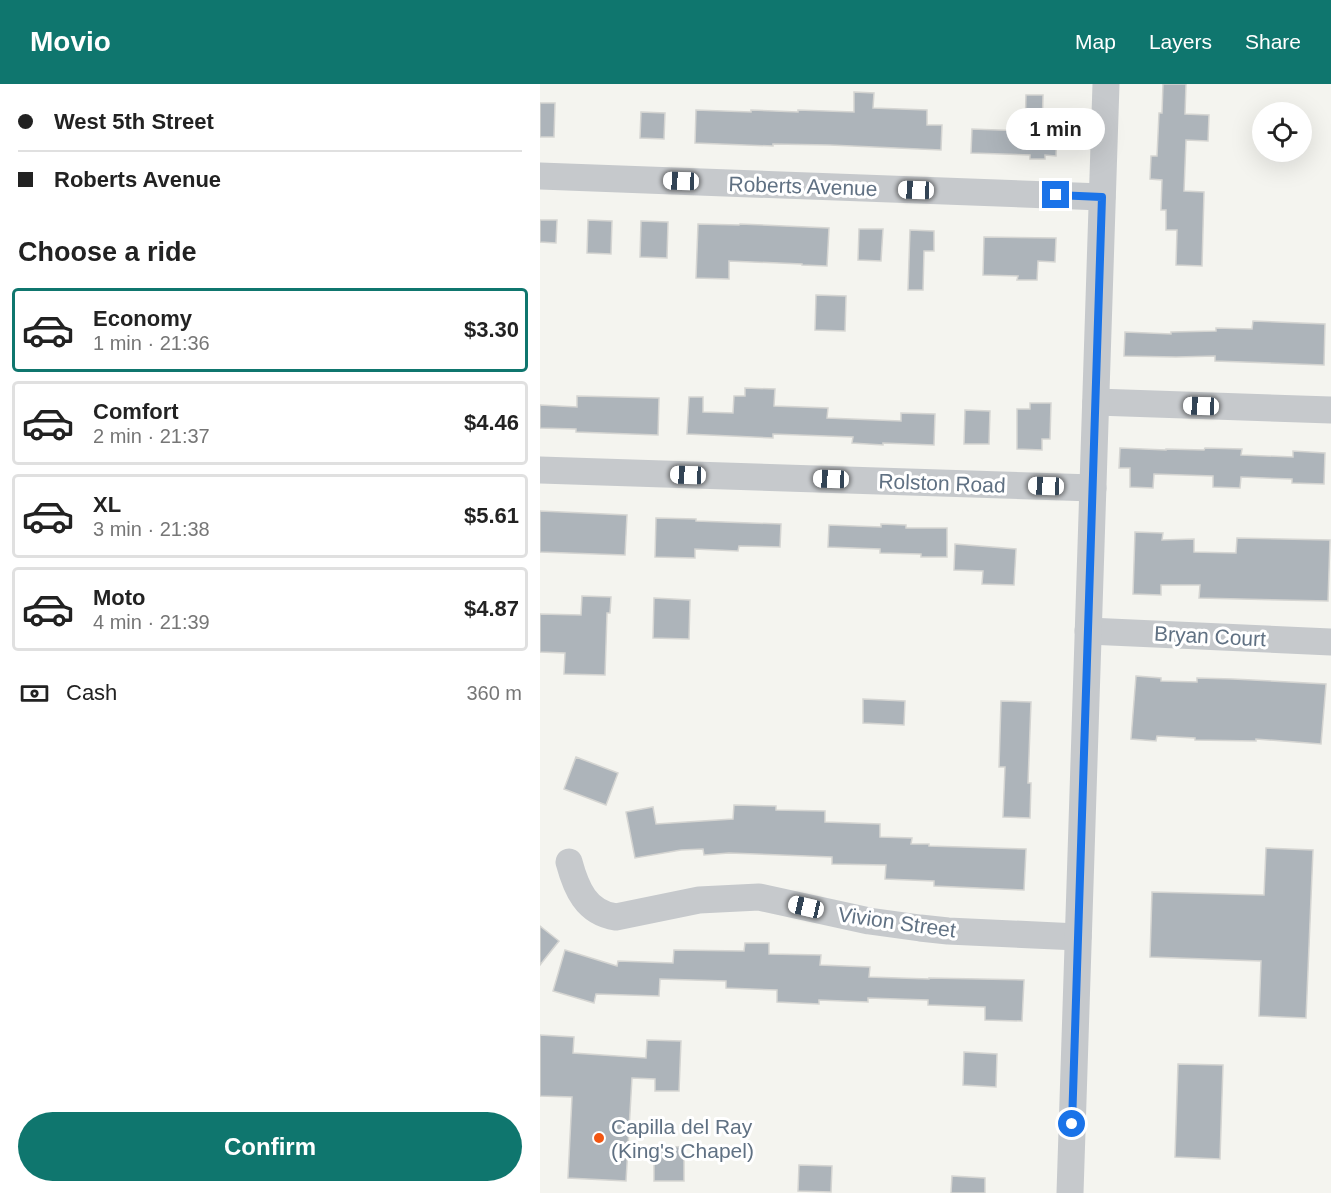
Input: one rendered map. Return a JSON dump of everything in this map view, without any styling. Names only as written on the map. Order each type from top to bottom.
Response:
[{"type":"street","points":[[1070,1193],[1106,84]]},
{"type":"street","name":"Roberts Avenue","points":[[540,176],[1102,197]]},
{"type":"street","points":[[1096,402],[1331,410]]},
{"type":"street","name":"Rolston Road","points":[[540,470],[1093,488]]},
{"type":"street","name":"Bryan Court","points":[[1088,631],[1331,642]]},
{"type":"street","name":"Vivion Street","points":[[569,862],[574,882],[584,898],[607,916],[616,917],[699,900],[759,897],[869,921],[920,928],[1078,937]]},
{"type":"building","points":[[1163,84],[1186,84],[1185,114],[1209,115],[1208,141],[1186,140],[1184,191],[1204,192],[1202,266],[1176,265],[1177,230],[1166,230],[1166,210],[1161,210],[1162,180],[1150,179],[1151,156],[1157,156]]},
{"type":"building","points":[[854,92],[874,93],[873,108],[927,110],[927,125],[942,125],[941,150],[830,145],[773,144],[773,146],[695,143],[696,110],[854,112]]},
{"type":"building","points":[[1026,95],[1043,95],[1042,133],[1057,133],[1056,156],[1045,155],[1045,159],[1030,159],[1030,155],[971,153],[972,129],[1025,131]]},
{"type":"building","points":[[540,103],[555,103],[554,137],[540,137]]},
{"type":"building","points":[[641,112],[665,113],[664,139],[640,138]]},
{"type":"building","points":[[540,220],[557,220],[556,243],[540,242]]},
{"type":"building","points":[[588,220],[612,221],[611,254],[587,253]]},
{"type":"building","points":[[641,221],[668,222],[667,258],[640,257]]},
{"type":"building","points":[[698,224],[829,228],[827,266],[729,261],[729,279],[696,278]]},
{"type":"building","points":[[859,229],[883,229],[881,261],[858,260]]},
{"type":"building","points":[[910,230],[934,231],[934,251],[924,251],[923,290],[908,290]]},
{"type":"building","points":[[984,237],[1056,238],[1055,262],[1038,261],[1037,280],[1017,280],[1018,276],[983,275]]},
{"type":"building","points":[[816,295],[846,296],[845,331],[815,330]]},
{"type":"building","points":[[1253,321],[1325,324],[1324,365],[1215,361],[1215,356],[1124,356],[1125,332],[1171,334],[1171,332],[1216,331],[1216,328],[1252,329]]},
{"type":"building","points":[[745,388],[775,389],[774,406],[828,408],[827,418],[901,421],[901,413],[935,414],[934,445],[852,443],[853,437],[773,434],[773,438],[687,434],[689,397],[703,397],[703,412],[733,413],[734,396],[745,396]]},
{"type":"building","points":[[577,396],[659,398],[658,435],[576,432],[576,429],[540,428],[540,405],[577,407]]},
{"type":"building","points":[[1030,403],[1051,403],[1050,439],[1042,439],[1042,450],[1017,449],[1017,409],[1030,409]]},
{"type":"building","points":[[965,410],[990,411],[989,444],[964,444]]},
{"type":"building","points":[[1120,448],[1242,449],[1241,455],[1293,457],[1293,451],[1325,453],[1324,484],[1292,483],[1292,479],[1241,477],[1240,488],[1213,487],[1213,476],[1154,474],[1153,488],[1130,487],[1130,468],[1119,468]]},
{"type":"building","points":[[540,511],[627,515],[625,555],[540,552]]},
{"type":"building","points":[[656,518],[781,524],[780,547],[739,546],[738,551],[695,549],[695,558],[655,557]]},
{"type":"building","points":[[881,524],[906,525],[906,528],[947,528],[947,557],[880,553],[880,549],[828,547],[829,525],[881,527]]},
{"type":"building","points":[[1135,532],[1163,533],[1162,540],[1194,539],[1194,552],[1236,553],[1237,538],[1330,540],[1328,601],[1199,598],[1200,585],[1161,585],[1161,595],[1133,594]]},
{"type":"building","points":[[955,544],[1016,549],[1014,585],[982,584],[983,571],[954,570]]},
{"type":"building","points":[[582,596],[611,597],[610,613],[607,613],[605,675],[564,674],[565,653],[540,652],[540,614],[581,615]]},
{"type":"building","points":[[654,598],[690,600],[689,639],[653,638]]},
{"type":"building","points":[[1136,676],[1161,678],[1161,681],[1197,682],[1197,678],[1326,684],[1321,744],[1256,739],[1256,741],[1195,740],[1195,738],[1157,736],[1156,741],[1131,739]]},
{"type":"building","points":[[863,699],[905,701],[904,725],[863,723]]},
{"type":"building","points":[[1001,701],[1031,702],[1028,783],[1031,783],[1030,818],[1003,817],[1005,767],[999,767]]},
{"type":"building","points":[[576,757],[618,773],[606,805],[564,789]]},
{"type":"building","points":[[734,805],[776,806],[776,810],[825,811],[825,822],[880,824],[880,837],[912,838],[911,844],[1026,849],[1024,890],[934,886],[934,881],[885,879],[886,865],[832,864],[832,857],[729,853],[704,855],[703,849],[681,850],[635,858],[626,812],[653,807],[656,824],[733,819]]},
{"type":"building","points":[[1266,848],[1313,850],[1306,1018],[1259,1016],[1261,961],[1150,957],[1152,892],[1264,895]]},
{"type":"building","points":[[540,926],[559,941],[540,965]]},
{"type":"building","points":[[745,943],[769,943],[769,954],[821,955],[820,965],[870,967],[869,977],[1024,980],[1022,1021],[985,1020],[985,1007],[928,1005],[928,1000],[868,998],[868,1002],[819,1000],[819,1004],[777,1002],[777,990],[726,988],[726,981],[660,979],[659,996],[596,994],[594,1003],[553,991],[565,950],[617,966],[618,961],[673,963],[674,950],[744,951]]},
{"type":"building","name":"Capilla del Ray (King's Chapel)","points":[[540,1035],[574,1037],[573,1053],[646,1058],[647,1040],[681,1041],[679,1091],[655,1091],[655,1079],[632,1078],[626,1181],[568,1178],[572,1097],[540,1096]]},
{"type":"building","points":[[964,1052],[997,1054],[996,1087],[963,1085]]},
{"type":"building","points":[[1178,1064],[1223,1065],[1220,1159],[1175,1157]]},
{"type":"building","points":[[654,1146],[684,1147],[684,1181],[654,1181]]},
{"type":"building","points":[[799,1165],[832,1166],[831,1192],[798,1191]]},
{"type":"building","points":[[952,1176],[985,1178],[985,1193],[951,1193]]},
{"type":"place","name":"Capilla del Ray (King's Chapel)","points":[[599,1138]]},
{"type":"route","points":[[1056,195],[1102,197],[1072,1124]]}]
